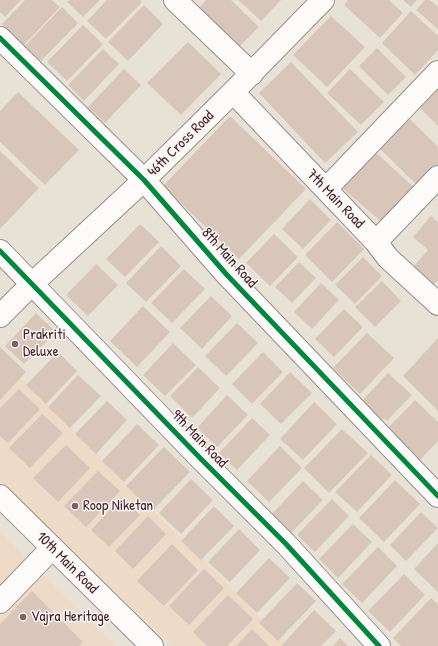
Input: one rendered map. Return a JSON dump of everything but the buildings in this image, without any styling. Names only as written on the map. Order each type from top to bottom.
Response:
[{"type":"street","points":[[175,0],[252,74]]},
{"type":"street","name":"46th Cross Road","points":[[0,316],[32,284],[144,180],[252,74],[323,0]]},
{"type":"street","name":"8th Main Road","points":[[0,38],[144,180],[227,275],[438,496]]},
{"type":"street","points":[[326,189],[438,72]]},
{"type":"street","name":"7th Main Road","points":[[233,92],[376,242],[388,258],[438,304]]},
{"type":"street","points":[[376,242],[438,178]]},
{"type":"street","name":"9th Main Road","points":[[0,251],[202,460],[286,544],[379,646]]},
{"type":"street","name":"10th Main Road","points":[[0,496],[152,646]]},
{"type":"street","points":[[0,602],[52,548]]},
{"type":"shaded area","points":[[0,357],[289,646],[172,646],[0,481]]},
{"type":"shaded area","points":[[0,532],[116,646],[13,646],[0,634]]},
{"type":"cycle path","points":[[0,38],[144,180],[227,275],[438,496]]},
{"type":"cycle path","points":[[0,251],[202,460],[286,544],[379,646]]},
{"type":"place","name":"Prakriti Deluxe","points":[[15,344]]},
{"type":"place","name":"Roop Niketan","points":[[75,506]]},
{"type":"place","name":"Vajra Heritage","points":[[23,617]]}]
